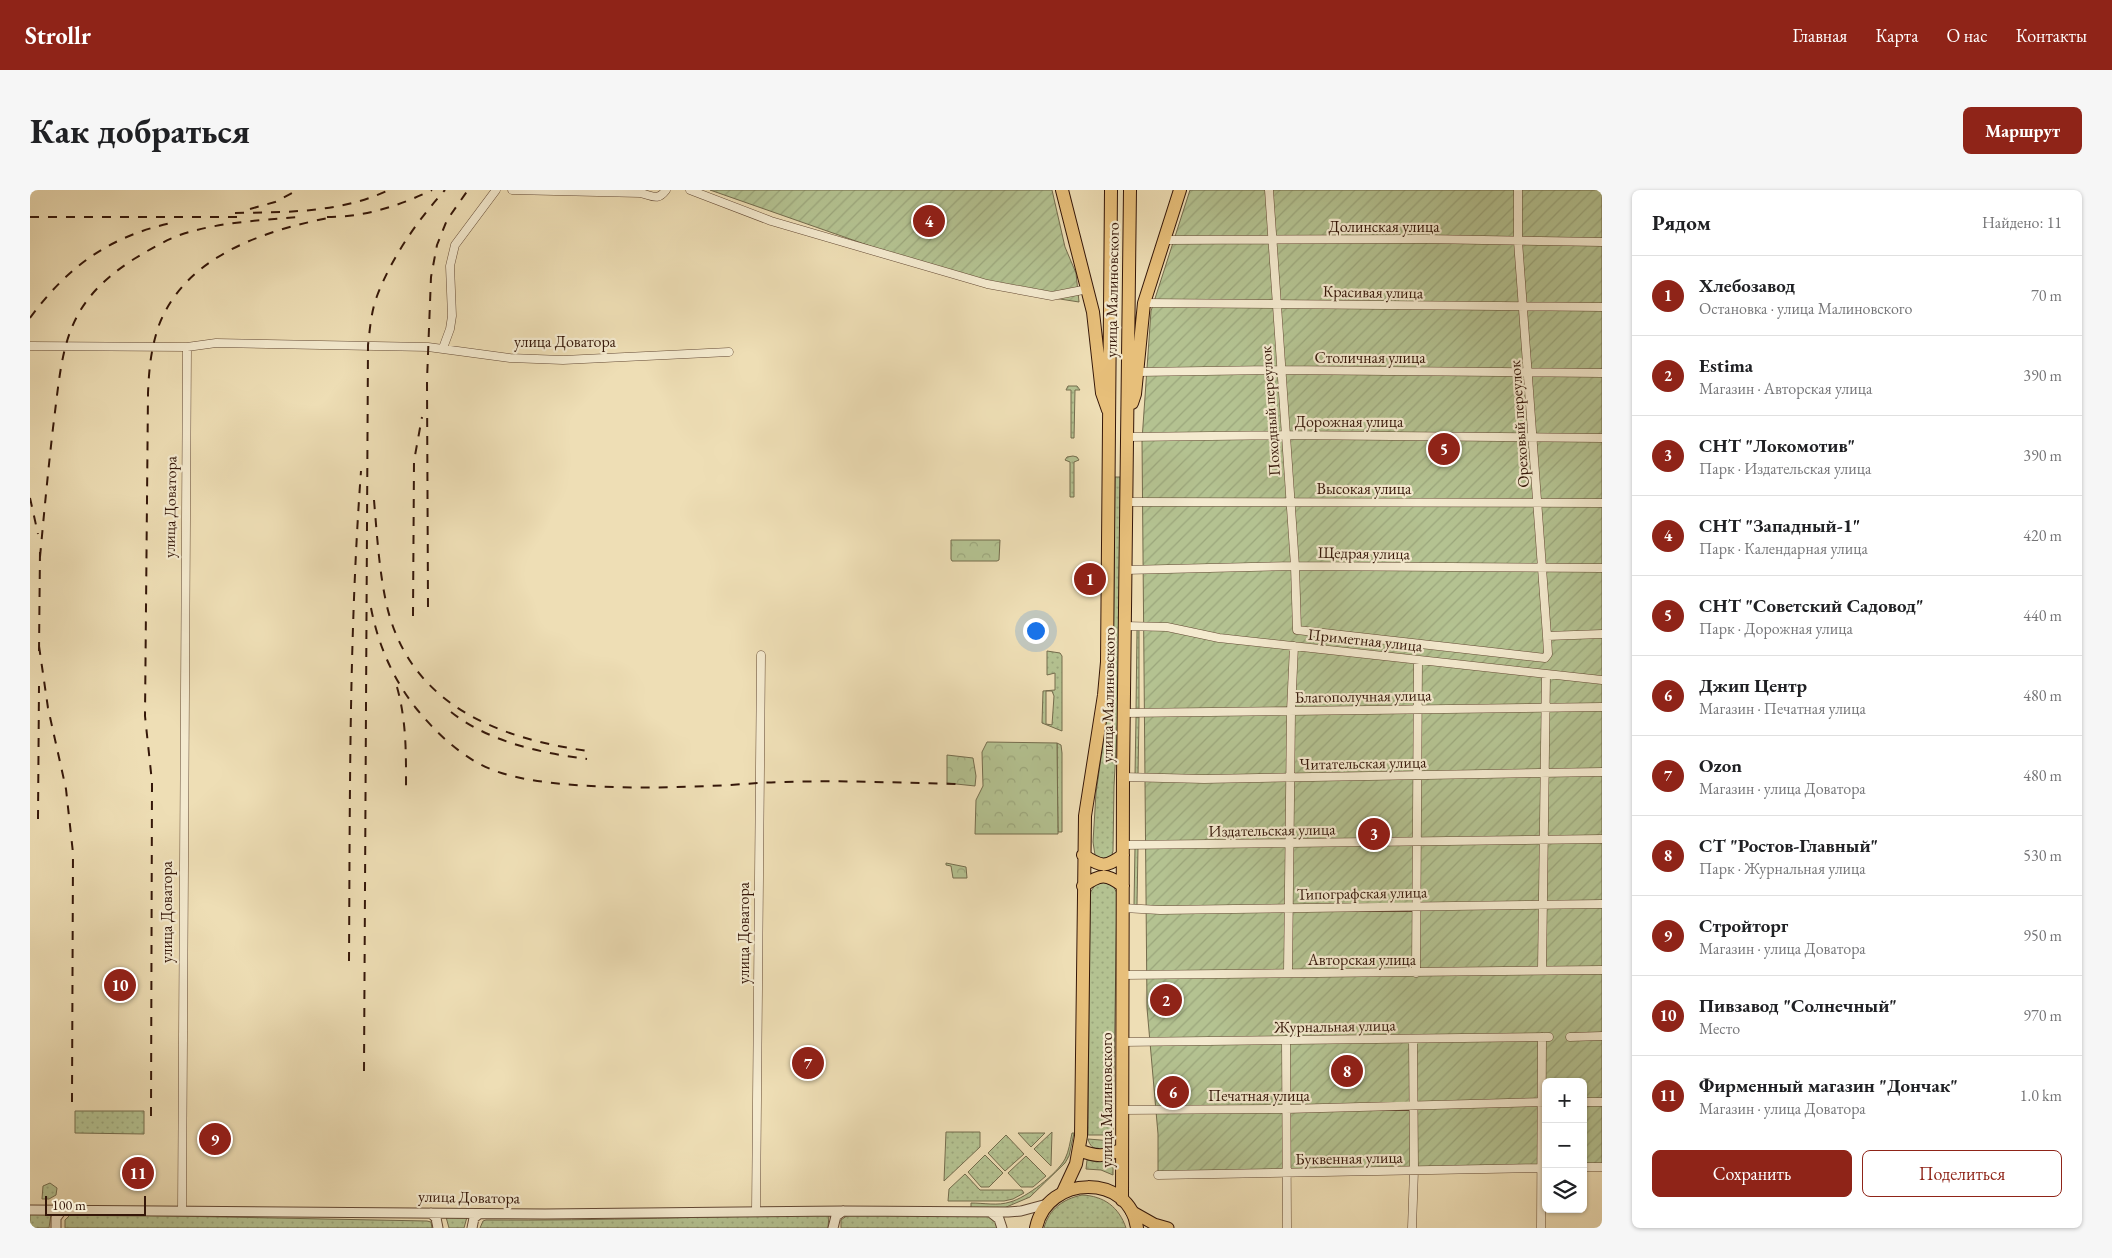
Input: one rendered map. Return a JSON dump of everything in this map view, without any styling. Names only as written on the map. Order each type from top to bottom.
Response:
[{"type":"highway","points":[[1062,190],[1088,289],[1096,332],[1102,393],[1111,418]]},
{"type":"highway","name":"улица Малиновского","points":[[1063,1192],[1076,1164],[1079,1150],[1083,855],[1086,798],[1104,695],[1107,662],[1111,418],[1111,190]]},
{"type":"highway","name":"улица Малиновского","points":[[1122,1200],[1123,778],[1130,190]]},
{"type":"highway","points":[[1127,417],[1134,398],[1138,372],[1144,303],[1180,190]]},
{"type":"highway","points":[[1083,855],[1098,864],[1105,865],[1111,863],[1123,850]]},
{"type":"highway","points":[[1083,886],[1093,879],[1104,876],[1123,886]]},
{"type":"highway","points":[[1079,1150],[1099,1156],[1112,1154],[1122,1149]]},
{"type":"highway","points":[[1036,1228],[1040,1215],[1048,1204],[1063,1192],[1072,1188],[1093,1186],[1104,1189],[1122,1200],[1131,1211],[1137,1228]]},
{"type":"main road","points":[[1131,1211],[1154,1224],[1168,1228]]},
{"type":"street","points":[[443,348],[450,329],[452,316],[450,266],[454,245],[496,190]]},
{"type":"street","points":[[512,190],[640,193],[655,198],[659,197],[666,190]]},
{"type":"street","points":[[690,190],[771,221],[987,284],[1052,296],[1088,289]]},
{"type":"street","points":[[709,197],[716,190]]},
{"type":"street","name":"Походный переулок","points":[[1268,190],[1295,566],[1297,630],[1532,657],[1547,657]]},
{"type":"street","name":"Ореховый переулок","points":[[1518,190],[1518,241],[1539,503],[1547,657]]},
{"type":"street","name":"Долинская улица","points":[[1165,240],[1602,242]]},
{"type":"street","name":"Красивая улица","points":[[1144,303],[1602,307]]},
{"type":"street","name":"улица Доватора","points":[[182,1211],[187,347],[216,343],[443,348],[510,358],[563,360],[729,352]]},
{"type":"street","points":[[30,346],[187,347]]},
{"type":"street","name":"Столичная улица","points":[[1138,372],[1280,370],[1602,373]]},
{"type":"street","name":"Дорожная улица","points":[[1127,437],[1285,435],[1602,438]]},
{"type":"street","name":"Высокая улица","points":[[1126,502],[1602,503]]},
{"type":"street","name":"Щедрая улица","points":[[1125,570],[1295,566],[1602,568]]},
{"type":"street","name":"Приметная улица","points":[[1125,626],[1166,627],[1219,638],[1602,680]]},
{"type":"street","points":[[1547,636],[1602,634]]},
{"type":"street","points":[[1288,973],[1291,711],[1294,646]]},
{"type":"street","name":"улица Доватора","points":[[756,1212],[761,655]]},
{"type":"street","points":[[1416,973],[1418,660]]},
{"type":"street","points":[[1542,970],[1544,707],[1546,674]]},
{"type":"street","name":"Благополучная улица","points":[[1125,713],[1602,707]]},
{"type":"street","name":"Читательская улица","points":[[1123,778],[1204,779],[1602,772]]},
{"type":"street","name":"Издательская улица","points":[[1123,850],[1417,841],[1602,839]]},
{"type":"street","name":"Типографская улица","points":[[1123,908],[1160,910],[1602,904]]},
{"type":"street","name":"Авторская улица","points":[[1122,975],[1602,970]]},
{"type":"street","points":[[1570,1037],[1602,1036]]},
{"type":"street","name":"Журнальная улица","points":[[1122,1042],[1546,1037],[1545,1078]]},
{"type":"street","points":[[1412,1228],[1414,1170],[1413,1039]]},
{"type":"street","points":[[1286,1040],[1287,1228]]},
{"type":"street","name":"Печатная улица","points":[[1122,1110],[1414,1107],[1542,1102]]},
{"type":"street","points":[[1587,1102],[1602,1102]]},
{"type":"street","points":[[1541,1228],[1543,1123]]},
{"type":"street","points":[[1587,1167],[1602,1167]]},
{"type":"street","name":"Буквенная улица","points":[[1158,1175],[1541,1168]]},
{"type":"street","name":"улица Доватора","points":[[30,1210],[479,1214],[844,1211],[990,1212],[1021,1211],[1048,1204]]},
{"type":"street","points":[[56,1228],[56,1218],[62,1210]]},
{"type":"street","points":[[834,1228],[836,1216],[844,1211]]},
{"type":"street","points":[[990,1212],[1000,1219],[1002,1228]]},
{"type":"street","points":[[431,1213],[436,1218],[438,1228]]},
{"type":"street","points":[[472,1228],[474,1218],[479,1214]]},
{"type":"green space","points":[[710,190],[1052,190],[1065,247],[1076,273],[1079,302],[990,288]]},
{"type":"green space","points":[[1190,190],[1602,190],[1602,1168],[1587,1168],[1587,1078],[1542,1078],[1542,1169],[1158,1177],[1158,1134],[1147,1008],[1142,440],[1151,311]]},
{"type":"green space","points":[[1068,386],[1077,386],[1080,390],[1075,390],[1074,438],[1071,438],[1071,390],[1066,390]]},
{"type":"green space","points":[[1073,456],[1079,460],[1074,462],[1074,497],[1070,497],[1070,462],[1065,460],[1067,457]]},
{"type":"green space","points":[[1115,477],[1120,477],[1118,714],[1113,851],[1112,855],[1106,859],[1097,858],[1093,842],[1096,793],[1113,673]]},
{"type":"green space","points":[[951,540],[1000,540],[999,560],[952,561]]},
{"type":"green space","points":[[1137,630],[1139,630],[1139,711],[1136,711]]},
{"type":"green space","points":[[1047,651],[1060,653],[1062,656],[1062,731],[1042,723],[1043,691],[1055,690],[1055,673],[1047,675]],"holes":[[[1046,691],[1052,691],[1054,696],[1052,725],[1046,724]]]},
{"type":"green space","points":[[1136,717],[1139,717],[1138,776],[1135,776]]},
{"type":"green space","points":[[987,742],[1057,743],[1058,834],[975,834],[976,800],[983,786],[982,752]]},
{"type":"green space","points":[[1057,743],[1061,745],[1062,753],[1062,832],[1058,832]]},
{"type":"green space","points":[[947,755],[973,758],[976,776],[975,786],[947,783]]},
{"type":"green space","points":[[1135,847],[1138,847],[1137,905],[1134,905]]},
{"type":"green space","points":[[946,863],[966,867],[967,878],[953,878],[951,866],[946,865]]},
{"type":"green space","points":[[1104,882],[1113,886],[1117,893],[1113,1135],[1088,1135],[1090,893],[1095,885]]},
{"type":"green space","points":[[75,1111],[144,1111],[144,1134],[75,1133]]},
{"type":"green space","points":[[946,1132],[980,1132],[980,1147],[944,1181]]},
{"type":"green space","points":[[1052,1132],[1051,1166],[1034,1149]]},
{"type":"green space","points":[[1018,1133],[1045,1133],[1031,1147]]},
{"type":"green space","points":[[1072,1133],[1074,1133],[1069,1156],[1065,1163],[1030,1197],[1004,1208],[971,1208],[971,1203],[996,1204],[1017,1200],[1040,1185],[1065,1159]]},
{"type":"green space","points":[[1006,1135],[1024,1154],[1005,1171],[988,1153]]},
{"type":"green space","points":[[1088,1139],[1113,1141],[1103,1149],[1096,1149],[1092,1147]]},
{"type":"green space","points":[[985,1155],[1003,1173],[989,1187],[981,1187],[968,1172]]},
{"type":"green space","points":[[1026,1156],[1046,1176],[1033,1187],[1021,1187],[1008,1173]]},
{"type":"green space","points":[[1113,1159],[1113,1175],[1101,1170],[1086,1169],[1087,1160],[1097,1162]]},
{"type":"green space","points":[[965,1174],[980,1190],[1022,1190],[1024,1193],[1004,1201],[948,1201],[949,1189]]},
{"type":"green space","points":[[50,1183],[57,1188],[56,1195],[49,1199],[42,1199],[43,1186]]},
{"type":"green space","points":[[1082,1195],[1104,1200],[1110,1204],[1119,1214],[1126,1228],[1044,1228],[1053,1210],[1063,1202]]},
{"type":"green space","points":[[30,1213],[51,1214],[49,1228],[30,1228]]},
{"type":"green space","points":[[71,1214],[427,1221],[431,1222],[432,1228],[65,1228],[65,1220]]},
{"type":"green space","points":[[829,1215],[828,1228],[480,1228],[483,1221],[486,1220]]},
{"type":"green space","points":[[848,1215],[990,1216],[995,1219],[997,1228],[841,1228],[841,1220]]},
{"type":"green space","points":[[446,1217],[467,1217],[464,1228],[449,1228]]},
{"type":"railway","points":[[250,209],[275,202],[298,190]]},
{"type":"railway","points":[[235,213],[314,210],[352,203],[389,190]]},
{"type":"railway","points":[[327,217],[355,215],[381,210],[432,190]]},
{"type":"railway","points":[[364,1071],[368,345],[375,302],[390,267],[415,227],[445,190]]},
{"type":"railway","points":[[428,607],[427,380],[431,277],[437,245],[447,220],[468,190]]},
{"type":"railway","points":[[30,217],[242,217]]},
{"type":"railway","points":[[40,557],[53,428],[64,352],[79,312],[92,294],[110,276],[134,259],[177,236],[218,225],[298,217]]},
{"type":"railway","points":[[151,1116],[152,782],[145,716],[148,393],[152,350],[159,325],[171,301],[188,280],[208,263],[256,238],[333,217]]},
{"type":"railway","points":[[30,318],[60,283],[93,255],[131,235],[176,222]]},
{"type":"railway","points":[[413,616],[414,461],[422,417]]},
{"type":"railway","points":[[349,961],[352,655],[361,471]]},
{"type":"railway","points":[[30,498],[38,534]]},
{"type":"railway","points":[[374,500],[380,564],[386,602],[397,637],[414,666],[435,691],[461,710],[489,725],[521,737],[588,751]]},
{"type":"railway","points":[[39,651],[40,551]]},
{"type":"railway","points":[[371,608],[387,660],[399,684],[415,707],[435,730],[459,750],[476,762],[507,775],[563,784],[625,787],[688,787],[807,781],[959,784]]},
{"type":"railway","points":[[39,646],[48,708],[66,789],[73,853],[72,1102]]},
{"type":"railway","points":[[38,819],[39,686]]},
{"type":"railway","points":[[397,687],[404,727],[406,794]]},
{"type":"railway","points":[[451,712],[482,731],[516,744],[587,759]]},
{"type":"place","name":"СНТ \"Западный-1\"","points":[[929,221]]},
{"type":"place","name":"СНТ \"Советский Садовод\"","points":[[1444,449]]},
{"type":"place","name":"Хлебозавод","points":[[1090,579]]},
{"type":"place","name":"СНТ \"Локомотив\"","points":[[1374,834]]},
{"type":"place","name":"Пивзавод \"Солнечный\"","points":[[120,985]]},
{"type":"place","name":"Estima","points":[[1166,1000]]},
{"type":"place","name":"Ozon","points":[[808,1063]]},
{"type":"place","name":"СТ \"Ростов-Главный\"","points":[[1347,1071]]},
{"type":"place","name":"Джип Центр","points":[[1173,1092]]},
{"type":"place","name":"Стройторг","points":[[215,1139]]},
{"type":"place","name":"Фирменный магазин \"Дончак\"","points":[[138,1173]]}]
